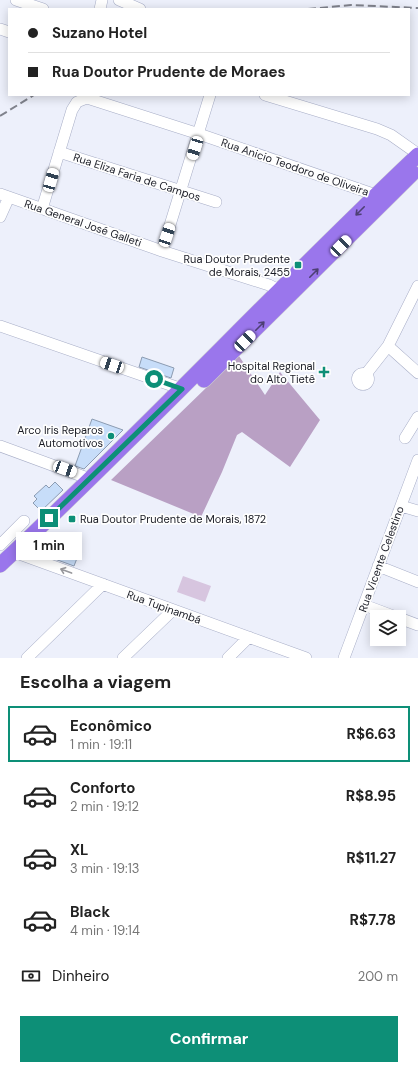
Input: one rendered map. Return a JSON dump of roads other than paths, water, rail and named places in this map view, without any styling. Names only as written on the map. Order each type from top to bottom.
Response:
[{"type":"highway","points":[[0,565],[18,554],[224,361],[282,295],[376,195],[418,155]]},
{"type":"highway","points":[[0,576],[18,554],[90,479],[182,389],[418,168]]},
{"type":"street","points":[[16,0],[40,8]]},
{"type":"street","points":[[118,0],[138,8]]},
{"type":"street","points":[[162,250],[182,190],[210,96]]},
{"type":"street","points":[[268,96],[377,129],[391,135],[418,155]]},
{"type":"street","name":"Rua Anicio Teodoro de Oliveira","points":[[59,152],[72,110],[77,102],[87,98],[199,134],[376,195]]},
{"type":"street","points":[[42,209],[59,152]]},
{"type":"street","name":"Rua Eliza Faria de Campos","points":[[59,152],[216,202]]},
{"type":"street","points":[[0,217],[5,195]]},
{"type":"street","name":"Rua General José Galleti","points":[[5,195],[162,250],[269,285],[282,295]]},
{"type":"street","points":[[366,374],[388,346],[418,286]]},
{"type":"street","points":[[0,326],[182,389]]},
{"type":"street","points":[[388,346],[418,372]]},
{"type":"street","points":[[405,438],[418,417]]},
{"type":"street","points":[[0,446],[90,479]]},
{"type":"street","name":"Rua Vicente Celestino","points":[[344,658],[418,460]]},
{"type":"street","points":[[401,506],[418,511]]},
{"type":"street","points":[[0,545],[24,521]]},
{"type":"street","name":"Rua Tupinambá","points":[[18,554],[302,657]]},
{"type":"street","points":[[378,566],[418,582]]},
{"type":"street","points":[[27,658],[103,584]]},
{"type":"street","points":[[364,605],[377,610]]},
{"type":"street","points":[[123,658],[173,610]]},
{"type":"street","points":[[406,621],[418,625]]},
{"type":"street","points":[[228,658],[249,637]]},
{"type":"railway","points":[[319,8],[351,5],[418,8]]},
{"type":"railway","points":[[0,116],[32,96]]},
{"type":"place","name":"Rua Doutor Prudente de Morais, 2455","points":[[298,265]]},
{"type":"place","name":"Hospital Regional do Alto Tietê","points":[[324,372]]},
{"type":"place","name":"Arco Iris Reparos Automotivos","points":[[111,436]]},
{"type":"place","name":"Rua Doutor Prudente de Morais, 1872","points":[[72,519]]}]
